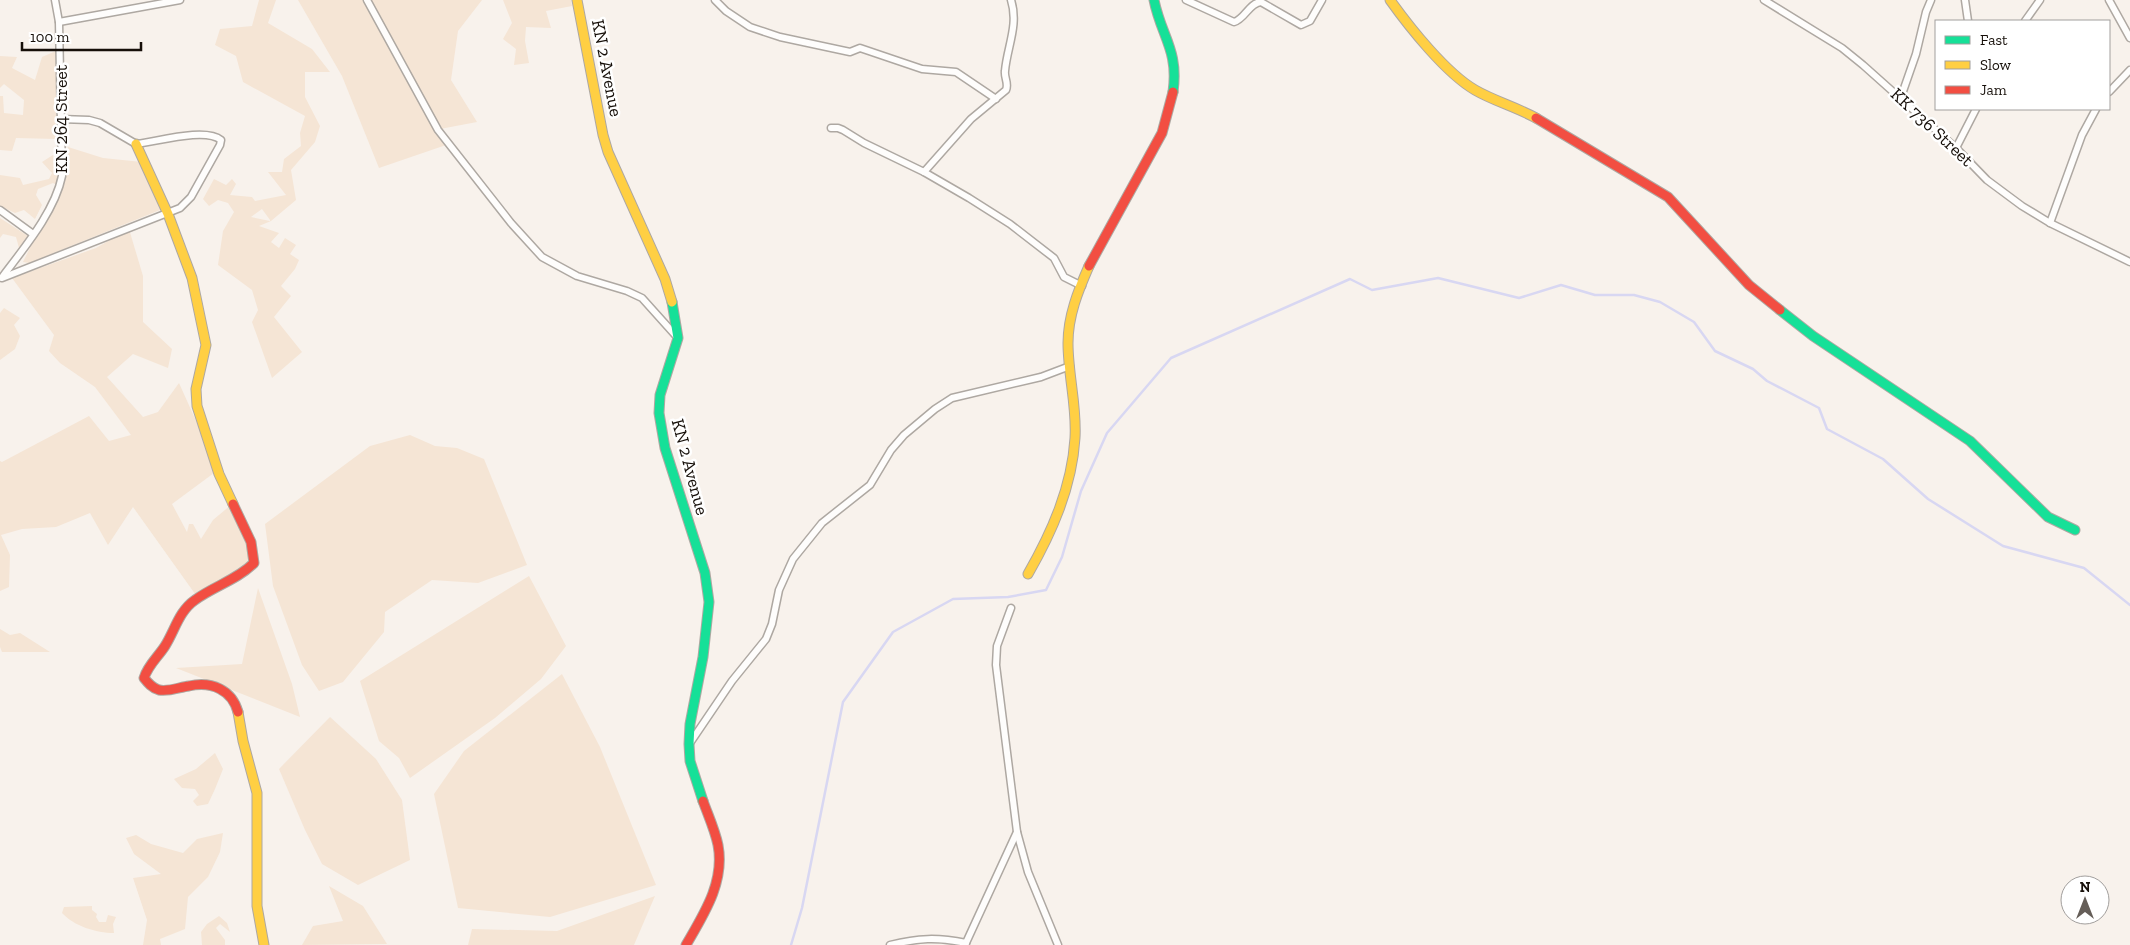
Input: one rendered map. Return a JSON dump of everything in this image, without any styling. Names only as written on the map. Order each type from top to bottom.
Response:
[{"type":"street","name":"KN 264 Street","points":[[1,279],[34,234],[60,187],[64,161],[60,119],[59,22],[55,0]]},
{"type":"street","points":[[59,22],[180,0]]},
{"type":"street","points":[[367,0],[438,130],[511,223],[542,258],[577,276],[627,291],[642,298],[678,338]]},
{"type":"street","name":"KN 2 Avenue","points":[[578,0],[603,135],[608,152],[665,279],[675,311],[678,338],[660,395],[659,413],[665,448],[705,574],[709,602],[703,658],[690,724],[689,744],[690,760],[718,844],[719,860],[717,881],[709,905],[686,945]]},
{"type":"street","points":[[716,0],[726,11],[750,27],[814,46],[850,52],[860,48],[922,70],[956,72],[996,99]]},
{"type":"street","points":[[924,172],[971,119],[1008,87],[1005,72],[1014,26],[1011,0]]},
{"type":"street","points":[[1028,574],[1048,536],[1073,464],[1076,440],[1069,331],[1076,295],[1082,286],[1090,262],[1162,133],[1168,114],[1176,73],[1170,45],[1154,0]]},
{"type":"street","points":[[1186,0],[1234,22],[1240,20],[1254,4],[1261,2],[1301,25],[1310,21],[1322,0]]},
{"type":"street","points":[[1390,0],[1409,26],[1461,81],[1477,91],[1533,116],[1668,197],[1749,285],[1813,336],[1970,441],[2048,517],[2075,530]]},
{"type":"street","name":"KK 736 Street","points":[[1764,0],[1842,48],[1900,97],[1956,148],[1987,180],[2022,206],[2050,223],[2130,262]]},
{"type":"street","points":[[1900,97],[1916,54],[1926,12],[1931,0]]},
{"type":"street","points":[[1965,0],[1968,20]]},
{"type":"street","points":[[2026,20],[2040,0]]},
{"type":"street","points":[[2108,0],[2130,38]]},
{"type":"street","points":[[2110,91],[2130,70]]},
{"type":"street","points":[[1956,148],[1975,110]]},
{"type":"street","points":[[2050,223],[2082,135],[2095,110]]},
{"type":"street","points":[[60,119],[89,120],[100,123],[136,144],[168,214],[192,278],[206,345],[206,355],[196,381],[194,394],[224,485],[245,525],[254,554],[254,562],[246,572],[189,605],[166,645],[146,670],[144,678],[148,686],[158,690],[169,690],[201,683],[213,683],[234,699],[238,707],[243,739],[257,795],[256,897],[264,945]]},
{"type":"street","points":[[831,128],[844,130],[864,143],[924,172],[1010,224],[1054,258],[1064,277],[1082,286]]},
{"type":"street","points":[[1,279],[180,208],[191,197],[221,140],[211,135],[173,137],[136,144]]},
{"type":"street","points":[[0,210],[34,234]]},
{"type":"street","points":[[689,744],[732,681],[766,639],[772,624],[783,578],[793,559],[822,523],[870,485],[891,450],[904,435],[935,409],[952,398],[1041,377],[1070,366]]},
{"type":"street","points":[[1010,608],[998,646],[996,665],[1017,832],[1028,872],[1058,945]]},
{"type":"street","points":[[890,945],[926,938],[944,938],[965,944],[1017,832]]},
{"type":"shaded area","points":[[259,0],[276,0],[268,23],[312,49],[330,72],[305,72],[305,97],[320,126],[315,142],[291,170],[296,200],[271,221],[259,226],[279,233],[271,242],[279,248],[285,238],[296,245],[290,254],[299,260],[295,269],[281,286],[291,296],[274,317],[302,352],[272,378],[252,322],[258,310],[252,290],[218,265],[223,231],[234,212],[228,203],[218,200],[209,206],[203,199],[214,179],[226,185],[232,179],[236,184],[230,195],[252,197],[255,201],[286,195],[268,172],[282,172],[284,159],[301,146],[300,133],[305,116],[243,82],[236,56],[215,45],[220,29],[252,26]],"holes":[[[262,209],[270,221],[251,217]]]},
{"type":"shaded area","points":[[298,0],[482,0],[458,31],[451,80],[477,122],[440,129],[449,144],[379,168],[342,76]]},
{"type":"shaded area","points":[[503,0],[571,0],[572,6],[546,11],[551,28],[526,27],[525,41],[529,63],[514,65],[516,49],[503,39],[512,23]]},
{"type":"shaded area","points":[[56,51],[56,139],[16,138],[12,151],[0,150],[0,96],[3,96],[4,113],[23,115],[24,100],[4,84],[0,88],[0,56],[17,57],[12,68],[35,80],[42,57]]},
{"type":"shaded area","points":[[68,147],[103,158],[142,162],[165,208],[29,263],[23,262],[60,187]]},
{"type":"shaded area","points":[[53,155],[57,166],[61,163],[57,185],[53,183],[38,189],[36,195],[42,205],[35,219],[24,210],[15,213],[0,206],[0,175],[20,178],[23,185],[49,179],[52,173],[42,162]]},
{"type":"shaded area","points":[[0,218],[28,236],[19,248],[16,237],[3,234],[0,238]]},
{"type":"shaded area","points":[[129,229],[143,276],[143,322],[172,349],[168,368],[133,354],[107,377],[143,417],[158,412],[179,383],[218,470],[172,504],[187,532],[189,524],[193,524],[201,539],[213,520],[231,505],[246,527],[252,560],[244,573],[198,598],[133,507],[108,545],[90,513],[56,527],[22,529],[1,535],[10,555],[9,587],[0,591],[0,461],[2,462],[89,416],[109,441],[131,435],[95,387],[60,363],[49,351],[54,335],[12,278],[96,248]]},
{"type":"shaded area","points":[[4,308],[20,318],[14,325],[20,336],[15,349],[0,360],[0,313]]},
{"type":"shaded area","points":[[410,435],[435,446],[457,448],[484,459],[527,565],[478,583],[432,580],[385,612],[384,632],[343,682],[319,691],[302,665],[273,586],[265,524],[370,446]]},
{"type":"shaded area","points":[[529,576],[566,646],[541,679],[495,718],[410,778],[399,758],[379,741],[360,681]]},
{"type":"shaded area","points":[[258,588],[292,684],[300,717],[176,668],[242,664]]},
{"type":"shaded area","points":[[0,629],[10,635],[20,633],[50,652],[2,652],[0,647]]},
{"type":"shaded area","points":[[562,674],[600,747],[656,885],[550,917],[458,908],[434,794],[464,751]]},
{"type":"shaded area","points":[[330,717],[376,759],[402,800],[410,860],[358,885],[322,864],[279,769]]},
{"type":"shaded area","points":[[215,753],[223,769],[208,804],[197,806],[193,801],[199,795],[195,789],[182,788],[174,779],[196,769]]},
{"type":"shaded area","points":[[223,833],[220,852],[208,877],[188,897],[185,929],[160,939],[161,945],[143,945],[147,920],[133,878],[161,874],[134,854],[126,838],[136,835],[151,844],[183,853],[197,839]]},
{"type":"shaded area","points":[[329,886],[363,906],[387,944],[302,945],[313,926],[343,921]]},
{"type":"shaded area","points":[[655,896],[634,945],[468,945],[472,929],[557,931]]},
{"type":"shaded area","points":[[92,906],[92,910],[97,914],[96,917],[99,922],[106,922],[108,915],[116,917],[113,924],[114,933],[86,928],[73,922],[62,913],[64,907]]},
{"type":"shaded area","points":[[219,916],[227,923],[230,932],[220,924],[216,928],[225,940],[225,945],[202,945],[201,932],[207,924]]},
{"type":"waterway","points":[[791,945],[802,908],[843,702],[893,632],[953,599],[1008,597],[1046,590],[1062,557],[1081,491],[1107,433],[1171,358],[1350,279],[1372,290],[1438,278],[1519,298],[1561,285],[1595,295],[1634,295],[1660,302],[1694,322],[1715,351],[1753,369],[1767,381],[1819,408],[1827,429],[1883,459],[1928,499],[2003,546],[2084,568],[2130,605]]},
{"type":"traffic: fast","points":[[1154,0],[1174,65],[1173,92]]},
{"type":"traffic: fast","points":[[672,302],[678,338],[660,395],[659,413],[665,448],[705,573],[709,602],[703,657],[690,724],[689,744],[690,761],[703,801]]},
{"type":"traffic: fast","points":[[1780,310],[1813,336],[1970,441],[2048,517],[2075,530]]},
{"type":"traffic: slow","points":[[577,0],[603,135],[608,152],[665,279],[672,302]]},
{"type":"traffic: slow","points":[[1390,0],[1429,49],[1452,73],[1482,94],[1536,118]]},
{"type":"traffic: slow","points":[[136,144],[168,214],[192,278],[206,345],[196,389],[197,406],[219,474],[233,504]]},
{"type":"traffic: slow","points":[[1028,574],[1053,525],[1070,474],[1075,426],[1068,355],[1068,333],[1074,304],[1089,266]]},
{"type":"traffic: slow","points":[[238,712],[243,741],[257,793],[257,906],[264,945]]},
{"type":"traffic: jam","points":[[1089,266],[1162,133],[1173,92]]},
{"type":"traffic: jam","points":[[1536,118],[1668,197],[1749,285],[1780,310]]},
{"type":"traffic: jam","points":[[233,504],[251,542],[254,563],[240,574],[202,595],[190,604],[181,615],[165,646],[144,678],[152,687],[159,690],[171,690],[197,685],[213,686],[231,698],[238,712]]},
{"type":"traffic: jam","points":[[686,945],[706,909],[716,885],[718,872],[718,845],[703,801]]}]
